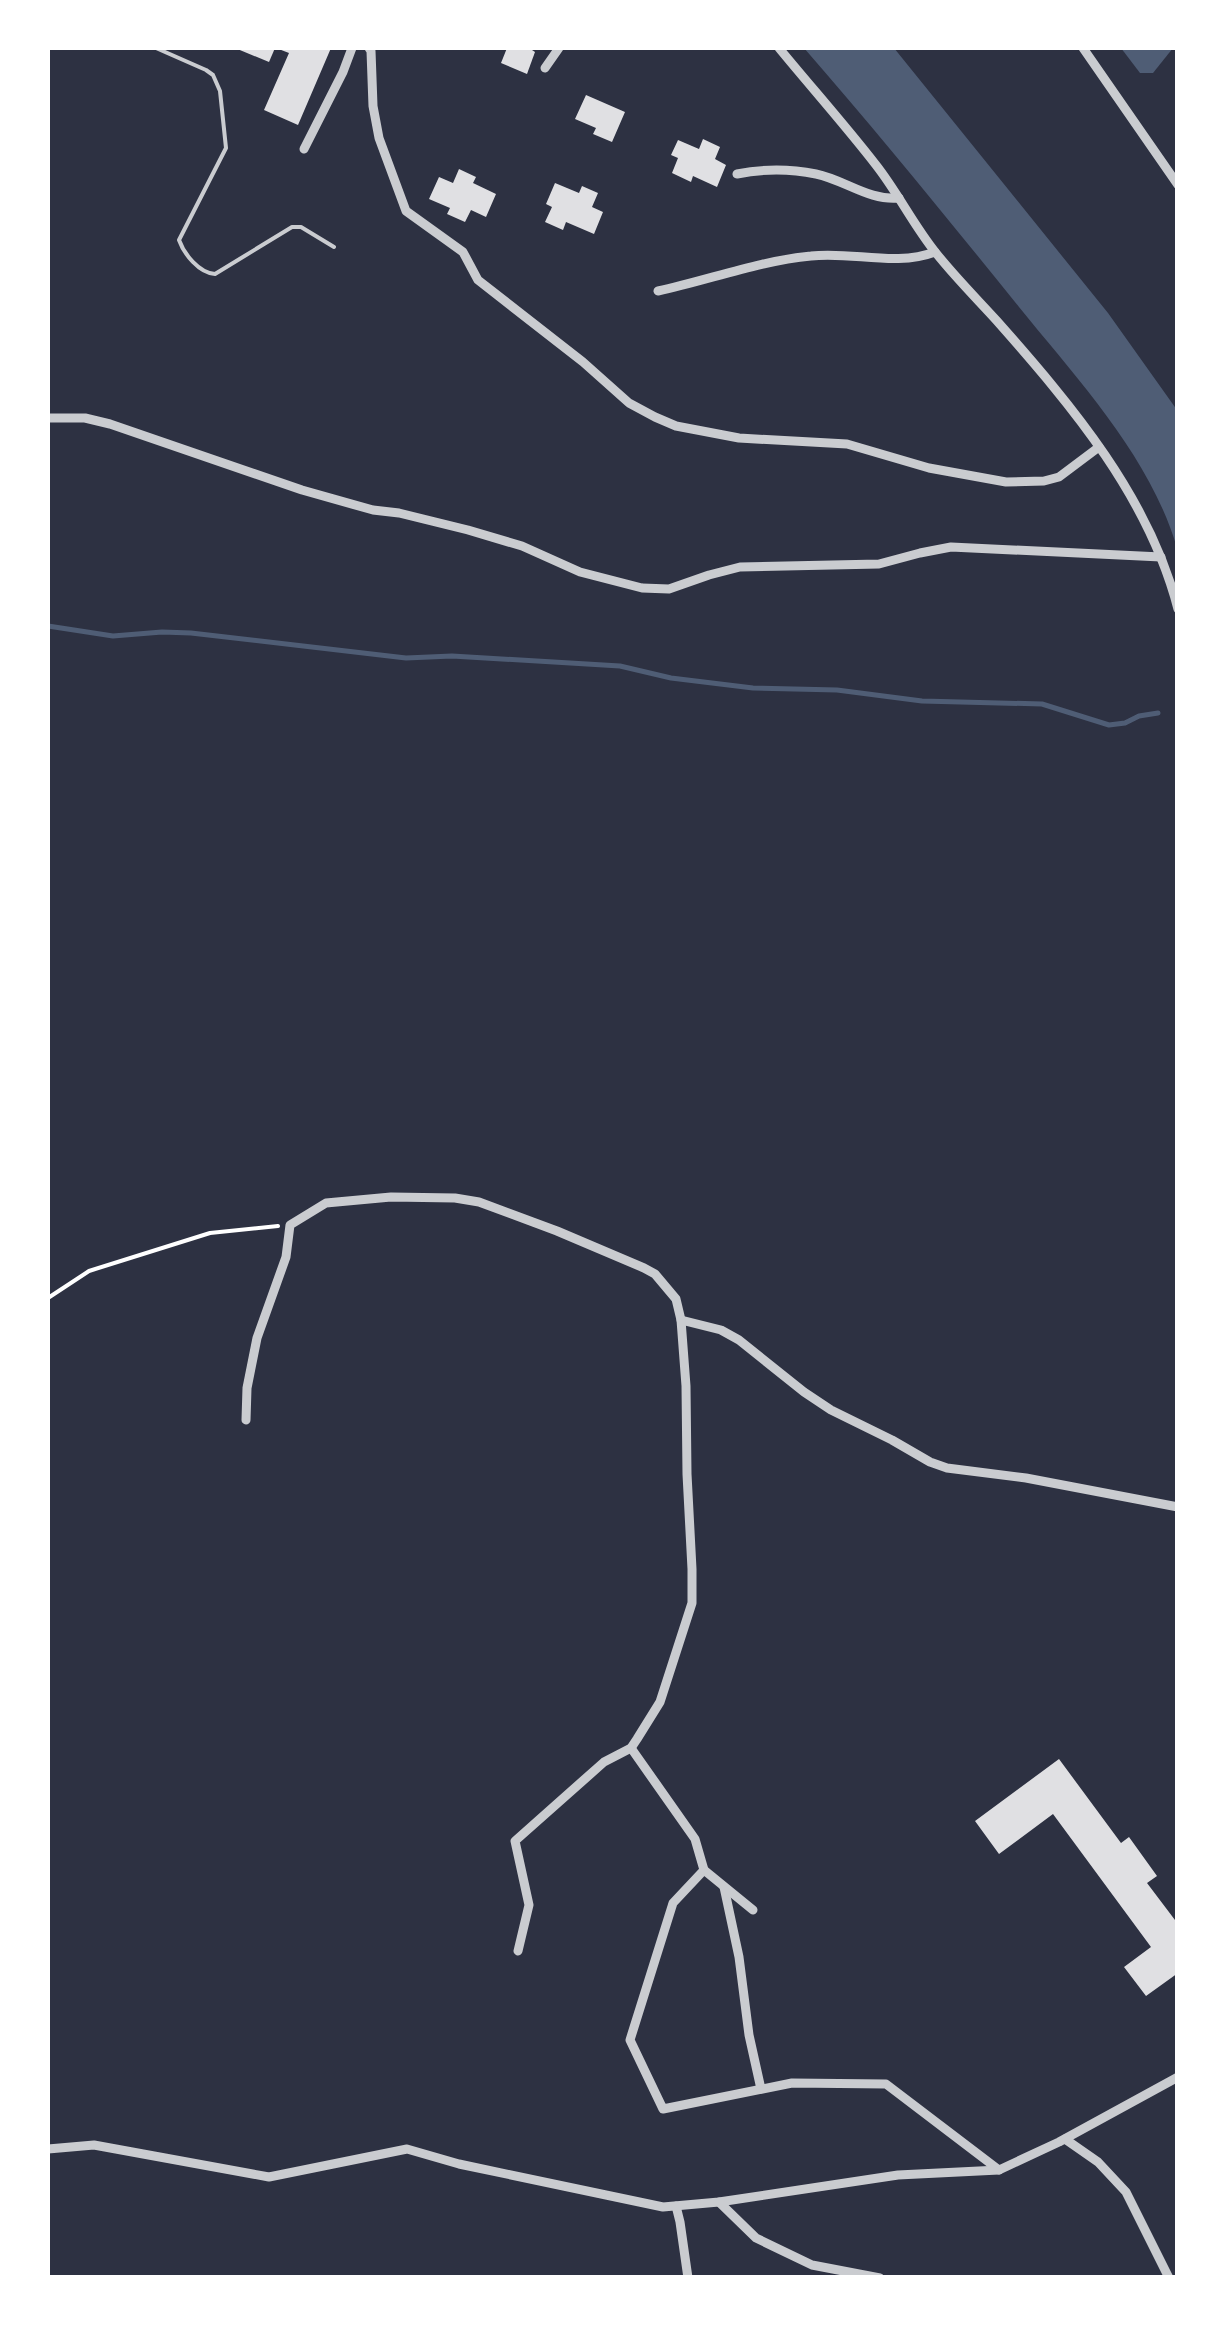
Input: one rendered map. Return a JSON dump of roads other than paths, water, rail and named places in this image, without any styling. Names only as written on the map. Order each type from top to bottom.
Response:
[{"type":"street","points":[[304,149],[352,48]]},
{"type":"street","points":[[369,48],[379,138],[406,211],[464,252],[478,280],[629,403],[676,426],[726,436],[847,444],[929,468],[1006,482],[1044,482],[1099,447]]},
{"type":"street","points":[[545,68],[559,48]]},
{"type":"street","points":[[778,48],[877,166],[935,252],[1062,395],[1136,502],[1161,557],[1178,610]]},
{"type":"street","points":[[1083,48],[1178,184]]},
{"type":"street","points":[[737,174],[758,170],[817,174],[878,197],[899,198]]},
{"type":"street","points":[[658,291],[806,256],[838,253],[907,259],[935,252]]},
{"type":"street","points":[[48,418],[85,418],[110,424],[302,490],[468,530],[522,546],[580,572],[642,588],[669,589],[740,566],[880,564],[951,548],[1161,557]]},
{"type":"street","points":[[246,1420],[247,1388],[257,1338],[286,1257],[290,1225],[326,1203],[426,1196],[479,1202],[655,1274],[676,1300],[686,1386],[692,1603],[660,1702],[630,1748],[604,1762],[515,1841],[529,1905],[518,1950]]},
{"type":"street","points":[[681,1320],[721,1330],[739,1340],[831,1410],[930,1462],[1178,1507]]},
{"type":"street","points":[[630,1748],[695,1838],[704,1870],[753,1910]]},
{"type":"street","points":[[704,1870],[673,1902],[630,2040],[663,2109],[792,2082],[886,2084],[1000,2170]]},
{"type":"street","points":[[724,1886],[761,2089]]},
{"type":"street","points":[[48,2149],[94,2146],[269,2177],[406,2149],[662,2207],[898,2176],[1000,2170],[1178,2077]]},
{"type":"street","points":[[1064,2139],[1098,2162],[1126,2192],[1170,2278]]},
{"type":"street","points":[[719,2202],[756,2238],[797,2258],[812,2265],[880,2278]]},
{"type":"street","points":[[676,2206],[688,2278]]},
{"type":"lane","points":[[156,48],[213,74],[220,91],[226,148],[178,240],[188,256],[207,274],[215,274],[292,227],[301,227],[334,247]]},
{"type":"water","points":[[804,48],[894,48],[1108,313],[1177,410],[1177,548],[1149,482],[1110,420]]},
{"type":"water","points":[[1121,48],[1173,48],[1153,73],[1140,73]]},
{"type":"waterway","points":[[48,626],[113,636],[191,633],[406,658],[452,656],[620,666],[671,678],[753,688],[837,690],[922,701],[1042,704],[1109,725],[1158,713]]}]
